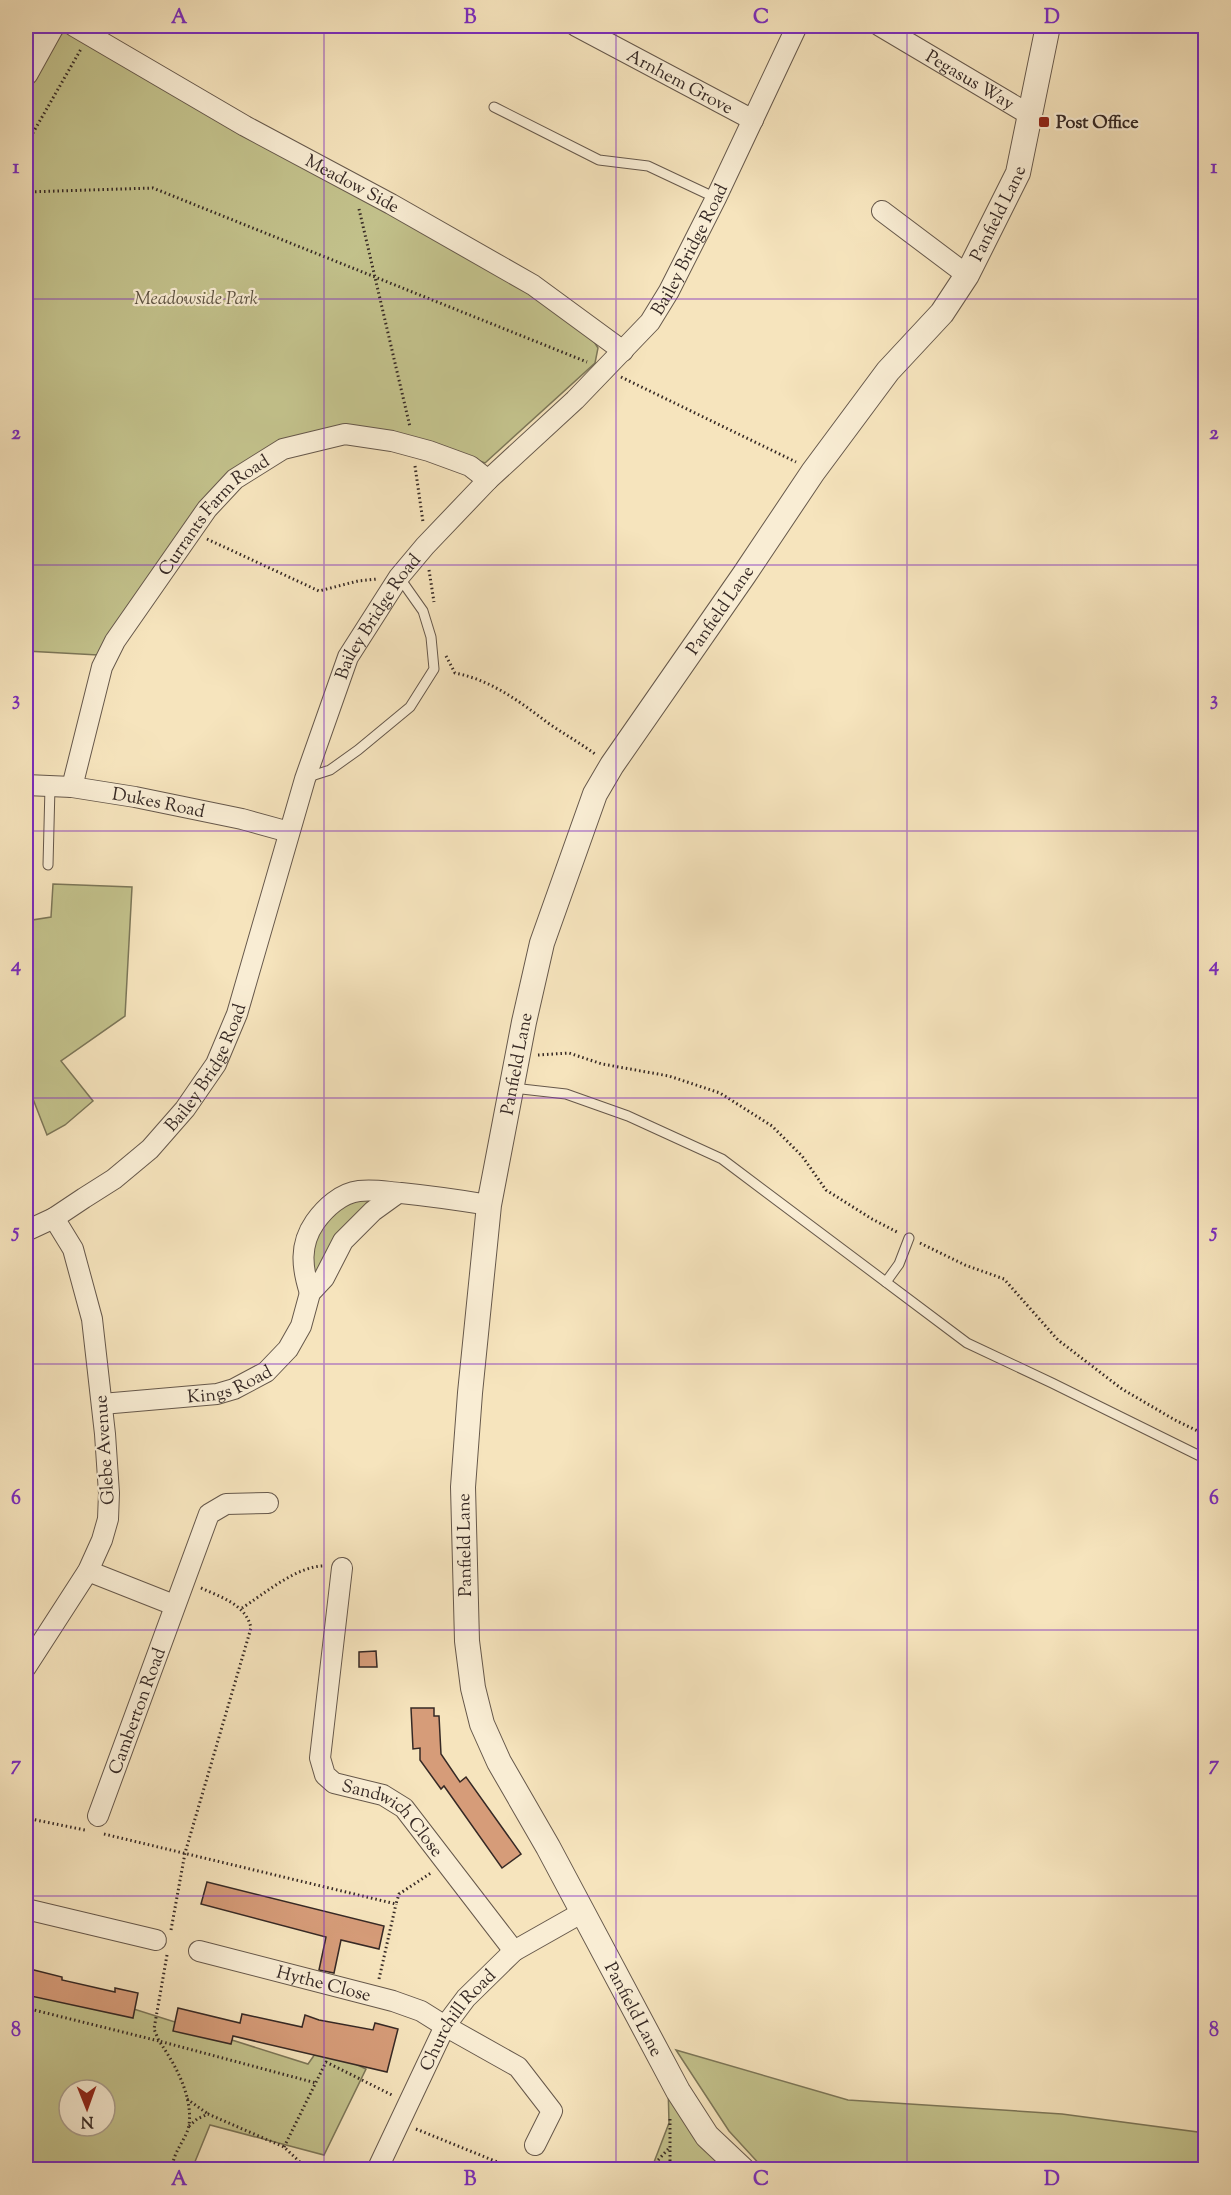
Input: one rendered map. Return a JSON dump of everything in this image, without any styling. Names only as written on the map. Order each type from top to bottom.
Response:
[{"type":"street","points":[[26,73],[52,26]]},
{"type":"street","name":"Bailey Bridge Road","points":[[26,1231],[54,1218],[114,1179],[150,1149],[184,1109],[216,1064],[237,1014],[304,778],[348,657],[399,577],[437,533],[488,480],[605,370],[650,322],[669,291],[716,198],[797,26]]},
{"type":"street","name":"Pegasus Way","points":[[880,26],[1030,115]]},
{"type":"street","name":"Panfield Lane","points":[[743,2169],[707,2136],[678,2091],[583,1912],[499,1762],[482,1724],[473,1688],[467,1641],[463,1487],[489,1205],[517,1054],[542,943],[596,794],[612,765],[813,472],[888,371],[942,313],[968,275],[1018,172],[1048,26]]},
{"type":"street","name":"Arnhem Grove","points":[[582,27],[753,120]]},
{"type":"street","name":"Meadow Side","points":[[82,30],[245,126],[391,204],[533,285],[623,351]]},
{"type":"street","points":[[882,211],[968,275]]},
{"type":"street","name":"Currants Farm Road","points":[[72,787],[102,667],[115,641],[207,509],[235,479],[283,449],[345,434],[392,441],[429,451],[470,466],[488,480]]},
{"type":"street","name":"Dukes Road","points":[[26,786],[72,787],[185,806],[289,832]]},
{"type":"street","name":"Kings Road","points":[[310,1293],[303,1272],[305,1241],[323,1210],[339,1199],[357,1191],[377,1190],[489,1205]]},
{"type":"street","name":"Kings Road","points":[[102,1404],[217,1394],[266,1372],[288,1349],[301,1326],[310,1293],[324,1278],[343,1241],[373,1211],[398,1193]]},
{"type":"street","name":"Glebe Avenue","points":[[28,1658],[88,1571],[102,1540],[108,1519],[109,1493],[102,1404],[92,1319],[73,1249],[54,1218]]},
{"type":"street","name":"Camberton Road","points":[[98,1816],[209,1514],[226,1504],[268,1503]]},
{"type":"street","name":"Sandwich Close","points":[[342,1568],[320,1758],[325,1775],[334,1783],[383,1795],[404,1808],[514,1951]]},
{"type":"street","points":[[88,1571],[174,1605]]},
{"type":"street","points":[[26,1909],[163,1942]]},
{"type":"street","name":"Churchill Road","points":[[377,2169],[445,2026],[466,1998],[514,1951],[583,1912]]},
{"type":"street","name":"Hythe Close","points":[[199,1951],[375,1995],[422,2011],[518,2067],[552,2111],[535,2145]]},
{"type":"lane","points":[[494,107],[599,160],[648,166],[716,198]]},
{"type":"lane","points":[[304,778],[330,770],[410,707],[434,669],[431,637],[423,611],[399,577]]},
{"type":"lane","points":[[48,865],[50,787]]},
{"type":"lane","points":[[511,1087],[566,1094],[628,1116],[722,1159],[967,1343],[1206,1459]]},
{"type":"lane","points":[[886,1282],[899,1264],[909,1238]]},
{"type":"path","points":[[26,145],[82,30]]},
{"type":"path","points":[[26,192],[153,188],[605,370],[813,472]]},
{"type":"path","points":[[190,532],[319,591],[358,581],[399,577]]},
{"type":"path","points":[[517,1054],[551,1056],[563,1052],[569,1053],[602,1064],[669,1076],[720,1093],[772,1126],[802,1156],[826,1190],[872,1219],[909,1238],[1004,1279],[1058,1340],[1122,1389],[1174,1420],[1206,1435]]},
{"type":"path","points":[[242,1608],[306,1570],[321,1566],[342,1568]]},
{"type":"path","points":[[184,1579],[242,1608],[249,1617],[251,1628],[185,1853],[163,1942],[154,2029],[177,2073],[187,2099],[189,2126]]},
{"type":"path","points":[[26,1818],[185,1853],[396,1904]]},
{"type":"path","points":[[375,1995],[399,1894],[447,1863]]},
{"type":"path","points":[[26,2008],[316,2083]]},
{"type":"path","points":[[284,2147],[326,2062],[394,2096],[417,2084]]},
{"type":"path","points":[[670,2169],[670,2096],[678,2091]]},
{"type":"path","points":[[187,2099],[208,2114],[284,2147],[303,2165],[312,2169]]},
{"type":"path","points":[[172,2169],[172,2159],[189,2126],[208,2114]]},
{"type":"path","points":[[400,2121],[517,2169]]},
{"type":"path","points":[[649,2169],[670,2147]]},
{"type":"green space","name":"Meadowside Park","points":[[77,30],[529,291],[590,335],[598,348],[595,363],[485,463],[431,443],[344,428],[230,476],[98,655],[26,651],[26,92],[53,42],[65,31]]},
{"type":"green space","points":[[53,884],[132,887],[125,1016],[61,1061],[93,1101],[65,1125],[47,1135],[26,1081],[26,921],[51,917]]},
{"type":"green space","points":[[369,1195],[374,1202],[319,1273],[310,1271],[308,1256],[329,1213]]},
{"type":"green space","points":[[26,1975],[308,2064],[320,2047],[366,2069],[324,2155],[210,2125],[192,2169],[26,2169]]},
{"type":"green space","points":[[676,2050],[848,2100],[1062,2114],[1205,2133],[1205,2169],[764,2169],[729,2131]]},
{"type":"green space","points":[[668,2085],[730,2169],[651,2170],[669,2123]]},
{"type":"building","points":[[376,1651],[377,1667],[359,1667],[359,1652]]},
{"type":"building","points":[[411,1708],[434,1708],[434,1716],[439,1716],[441,1754],[460,1782],[466,1777],[521,1854],[502,1868],[444,1786],[441,1789],[420,1760],[420,1748],[413,1749]]},
{"type":"building","points":[[207,1882],[384,1926],[379,1949],[341,1940],[334,1973],[319,1970],[326,1937],[201,1904]]},
{"type":"building","points":[[26,1968],[62,1977],[62,1980],[115,1992],[115,1988],[138,1993],[133,2018],[26,1995]]},
{"type":"building","points":[[178,2008],[240,2023],[242,2014],[302,2027],[305,2015],[319,2020],[373,2030],[375,2023],[398,2029],[387,2072],[233,2036],[231,2044],[173,2031]]},
{"type":"place","name":"Post Office","points":[[1044,122]]}]
